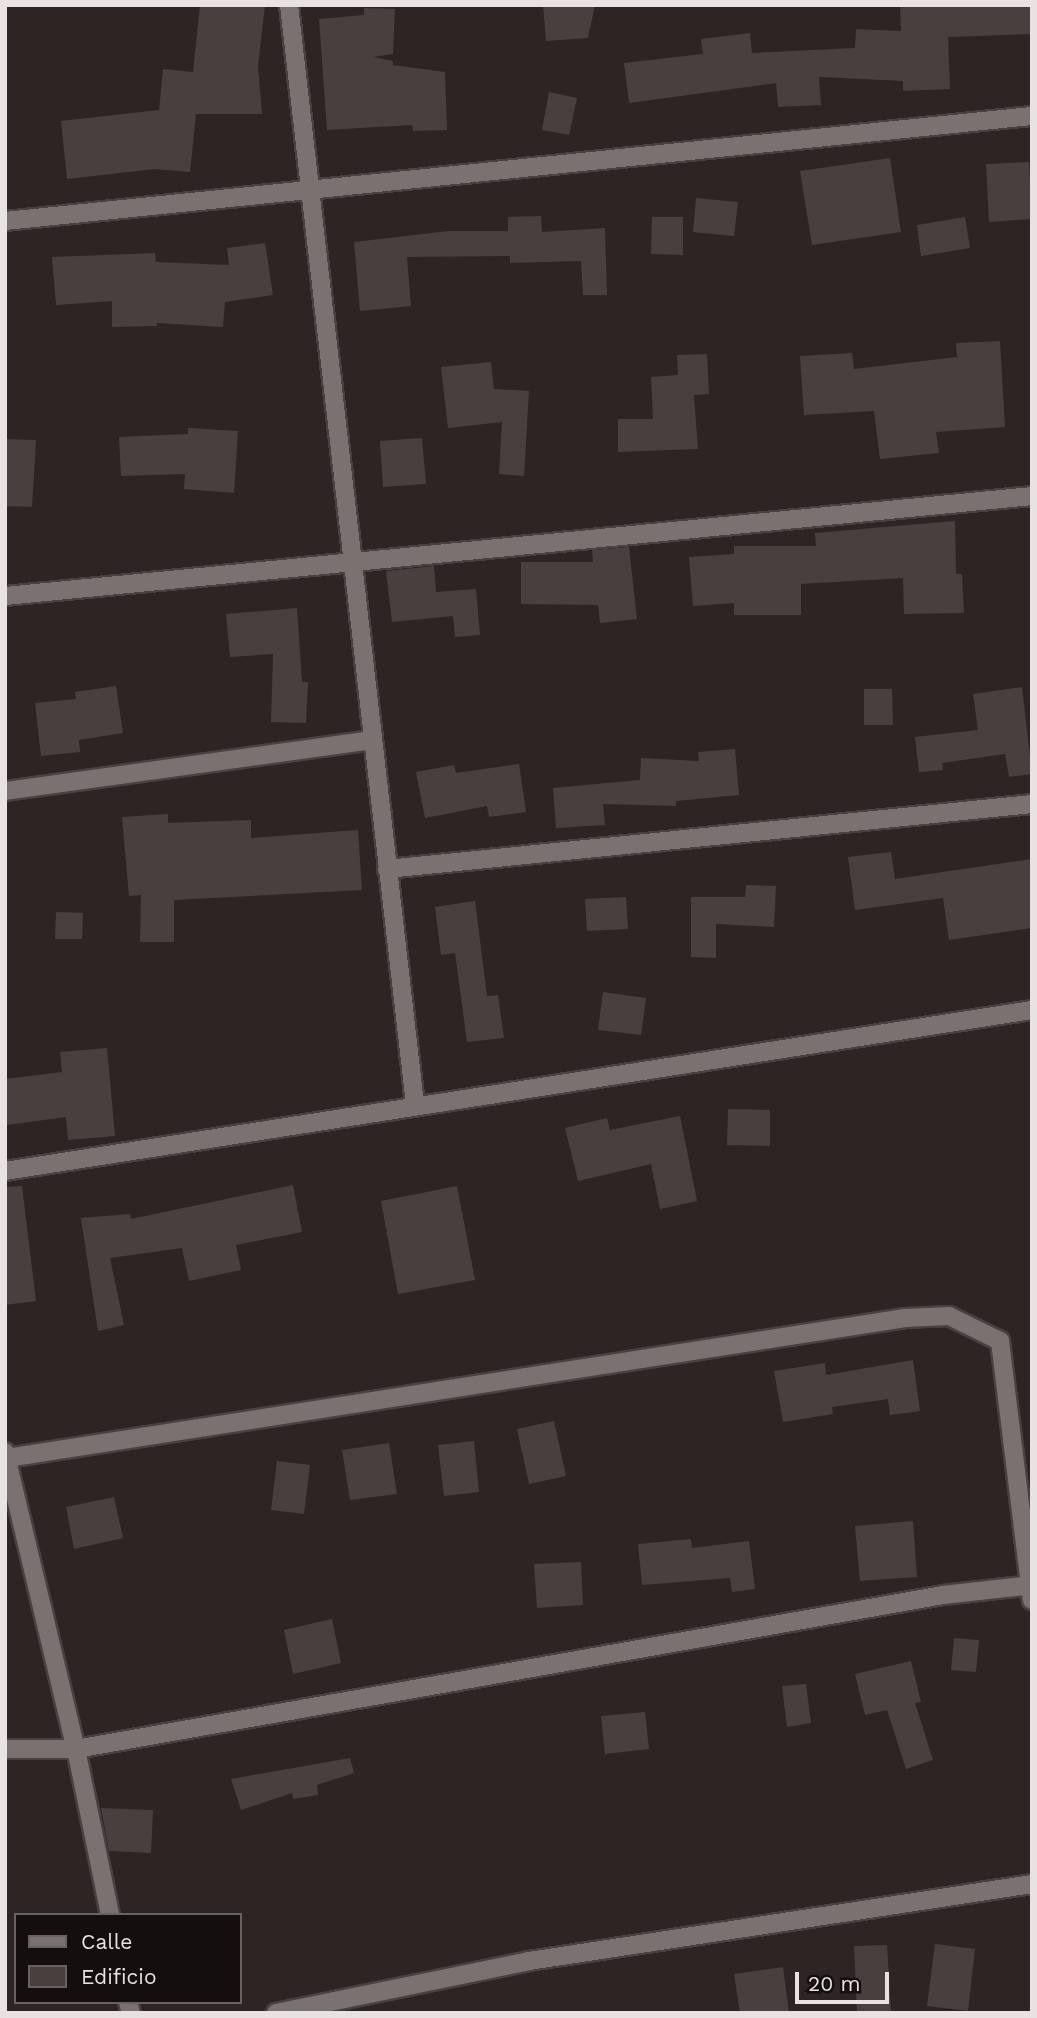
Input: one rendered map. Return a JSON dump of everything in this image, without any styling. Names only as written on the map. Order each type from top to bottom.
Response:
[{"type":"street","points":[[289,5],[415,1104]]},
{"type":"street","points":[[5,221],[1032,116]]},
{"type":"street","points":[[5,596],[1032,496]]},
{"type":"street","points":[[5,791],[372,740]]},
{"type":"street","points":[[387,869],[1032,804]]},
{"type":"street","points":[[5,1171],[415,1104],[1032,1010]]},
{"type":"street","points":[[5,1749],[76,1749],[943,1595],[1031,1590],[1000,1342],[949,1316],[905,1318],[6,1455],[76,1749],[110,1913]]},
{"type":"street","points":[[276,2013],[529,1961],[1032,1884]]},
{"type":"building","points":[[200,5],[265,5],[258,66],[262,114],[196,114],[190,172],[155,169],[67,179],[61,121],[159,110],[163,69],[193,72]]},
{"type":"building","points":[[543,5],[595,5],[588,38],[546,41]]},
{"type":"building","points":[[1032,5],[1032,34],[948,37],[950,89],[903,91],[903,81],[819,77],[821,105],[778,107],[776,83],[629,103],[624,63],[703,54],[701,39],[750,33],[752,53],[855,48],[856,29],[901,31],[900,6]]},
{"type":"building","points":[[364,8],[395,9],[393,54],[373,57],[393,61],[393,65],[445,72],[447,130],[413,131],[412,125],[327,130],[319,19],[364,15]]},
{"type":"building","points":[[549,92],[577,98],[569,135],[542,130]]},
{"type":"building","points":[[890,158],[901,232],[812,245],[800,171]]},
{"type":"building","points":[[1029,162],[1032,219],[989,222],[986,164]]},
{"type":"building","points":[[696,198],[738,202],[734,236],[693,232]]},
{"type":"building","points":[[541,216],[542,232],[605,228],[607,295],[583,295],[581,261],[510,263],[510,256],[407,257],[411,306],[360,311],[354,242],[449,231],[508,231],[508,217]]},
{"type":"building","points":[[652,217],[683,217],[683,255],[651,254]]},
{"type":"building","points":[[965,217],[970,248],[921,256],[917,225]]},
{"type":"building","points":[[265,243],[273,295],[225,302],[223,327],[157,323],[157,326],[112,327],[112,301],[56,305],[52,257],[155,253],[156,262],[229,265],[227,248]]},
{"type":"building","points":[[1000,341],[1005,427],[936,432],[939,453],[880,459],[874,411],[804,415],[800,356],[852,353],[854,369],[957,357],[956,343]]},
{"type":"building","points":[[707,354],[709,394],[694,395],[698,449],[618,452],[618,419],[653,419],[651,377],[678,375],[677,355]]},
{"type":"building","points":[[491,362],[494,389],[529,391],[524,476],[499,474],[502,422],[448,428],[441,367]]},
{"type":"building","points":[[188,428],[238,431],[234,493],[184,489],[185,474],[121,476],[119,437],[188,434]]},
{"type":"building","points":[[422,438],[426,484],[383,487],[380,441]]},
{"type":"building","points":[[5,439],[36,440],[32,507],[5,506]]},
{"type":"building","points":[[955,521],[956,574],[962,574],[964,613],[904,614],[903,578],[801,584],[801,615],[734,615],[734,603],[693,606],[689,557],[734,554],[734,546],[816,546],[815,533]]},
{"type":"building","points":[[629,547],[637,619],[600,623],[598,605],[521,604],[521,562],[593,562],[592,550]]},
{"type":"building","points":[[434,566],[436,592],[476,589],[480,635],[455,637],[453,616],[392,622],[386,571]]},
{"type":"building","points":[[297,608],[302,682],[308,682],[306,723],[271,722],[273,654],[230,657],[226,614]]},
{"type":"building","points":[[116,686],[123,733],[79,740],[80,752],[41,756],[35,703],[76,699],[75,692]]},
{"type":"building","points":[[1022,687],[1032,774],[1009,777],[1005,754],[942,763],[943,770],[919,772],[915,737],[978,730],[973,694]]},
{"type":"building","points":[[864,689],[892,689],[893,725],[864,725]]},
{"type":"building","points":[[735,749],[739,795],[676,801],[676,806],[603,804],[605,825],[556,828],[553,788],[640,780],[641,758],[699,761],[698,752]]},
{"type":"building","points":[[519,764],[526,812],[489,817],[487,806],[425,818],[416,772],[454,765],[456,773]]},
{"type":"building","points":[[168,814],[168,823],[251,820],[251,838],[358,830],[362,890],[174,900],[174,942],[140,942],[141,895],[129,896],[122,817]]},
{"type":"building","points":[[891,852],[895,879],[1032,859],[1032,928],[949,940],[943,898],[855,910],[848,857]]},
{"type":"building","points":[[746,885],[776,886],[774,927],[716,924],[716,958],[691,957],[691,897],[745,897]]},
{"type":"building","points":[[626,897],[628,929],[587,931],[585,899]]},
{"type":"building","points":[[475,901],[487,996],[498,995],[504,1038],[467,1042],[455,953],[441,955],[435,907]]},
{"type":"building","points":[[56,912],[83,913],[82,939],[55,939]]},
{"type":"building","points":[[603,992],[646,998],[641,1035],[598,1030]]},
{"type":"building","points":[[107,1048],[115,1136],[68,1140],[66,1117],[7,1125],[5,1079],[62,1072],[60,1052]]},
{"type":"building","points":[[728,1109],[770,1110],[770,1146],[727,1145]]},
{"type":"building","points":[[680,1116],[697,1201],[660,1209],[651,1164],[578,1181],[565,1128],[607,1118],[610,1130]]},
{"type":"building","points":[[293,1185],[302,1232],[236,1245],[241,1270],[189,1281],[182,1248],[110,1258],[124,1325],[98,1331],[81,1218],[130,1214],[131,1219]]},
{"type":"building","points":[[22,1186],[36,1301],[5,1305],[5,1187]]},
{"type":"building","points":[[457,1186],[475,1280],[398,1294],[381,1201]]},
{"type":"building","points":[[913,1360],[920,1411],[890,1415],[888,1399],[832,1407],[833,1414],[783,1422],[774,1371],[825,1363],[826,1375]]},
{"type":"building","points":[[554,1421],[566,1476],[529,1484],[517,1429]]},
{"type":"building","points":[[474,1441],[479,1492],[444,1496],[438,1445]]},
{"type":"building","points":[[389,1443],[397,1494],[350,1500],[342,1450]]},
{"type":"building","points":[[277,1461],[310,1465],[304,1514],[271,1510]]},
{"type":"building","points":[[114,1497],[123,1538],[74,1549],[66,1507]]},
{"type":"building","points":[[913,1521],[917,1577],[860,1581],[855,1526]]},
{"type":"building","points":[[691,1539],[692,1548],[749,1541],[755,1589],[732,1592],[730,1578],[642,1585],[638,1544]]},
{"type":"building","points":[[581,1562],[583,1605],[537,1608],[534,1564]]},
{"type":"building","points":[[332,1619],[341,1663],[293,1674],[284,1630]]},
{"type":"building","points":[[954,1638],[979,1640],[976,1672],[951,1670]]},
{"type":"building","points":[[911,1661],[921,1702],[915,1703],[933,1760],[906,1769],[887,1710],[865,1715],[855,1674]]},
{"type":"building","points":[[806,1684],[811,1723],[787,1727],[782,1686]]},
{"type":"building","points":[[645,1712],[649,1749],[605,1754],[601,1716]]},
{"type":"building","points":[[350,1758],[354,1773],[317,1785],[318,1795],[293,1799],[292,1793],[241,1810],[231,1779]]},
{"type":"building","points":[[101,1808],[153,1810],[151,1853],[109,1851]]},
{"type":"building","points":[[935,1944],[975,1949],[968,2011],[927,2006]]},
{"type":"building","points":[[887,1945],[891,2013],[857,2013],[854,1946]]},
{"type":"building","points":[[783,1967],[789,2013],[740,2013],[734,1974]]}]
